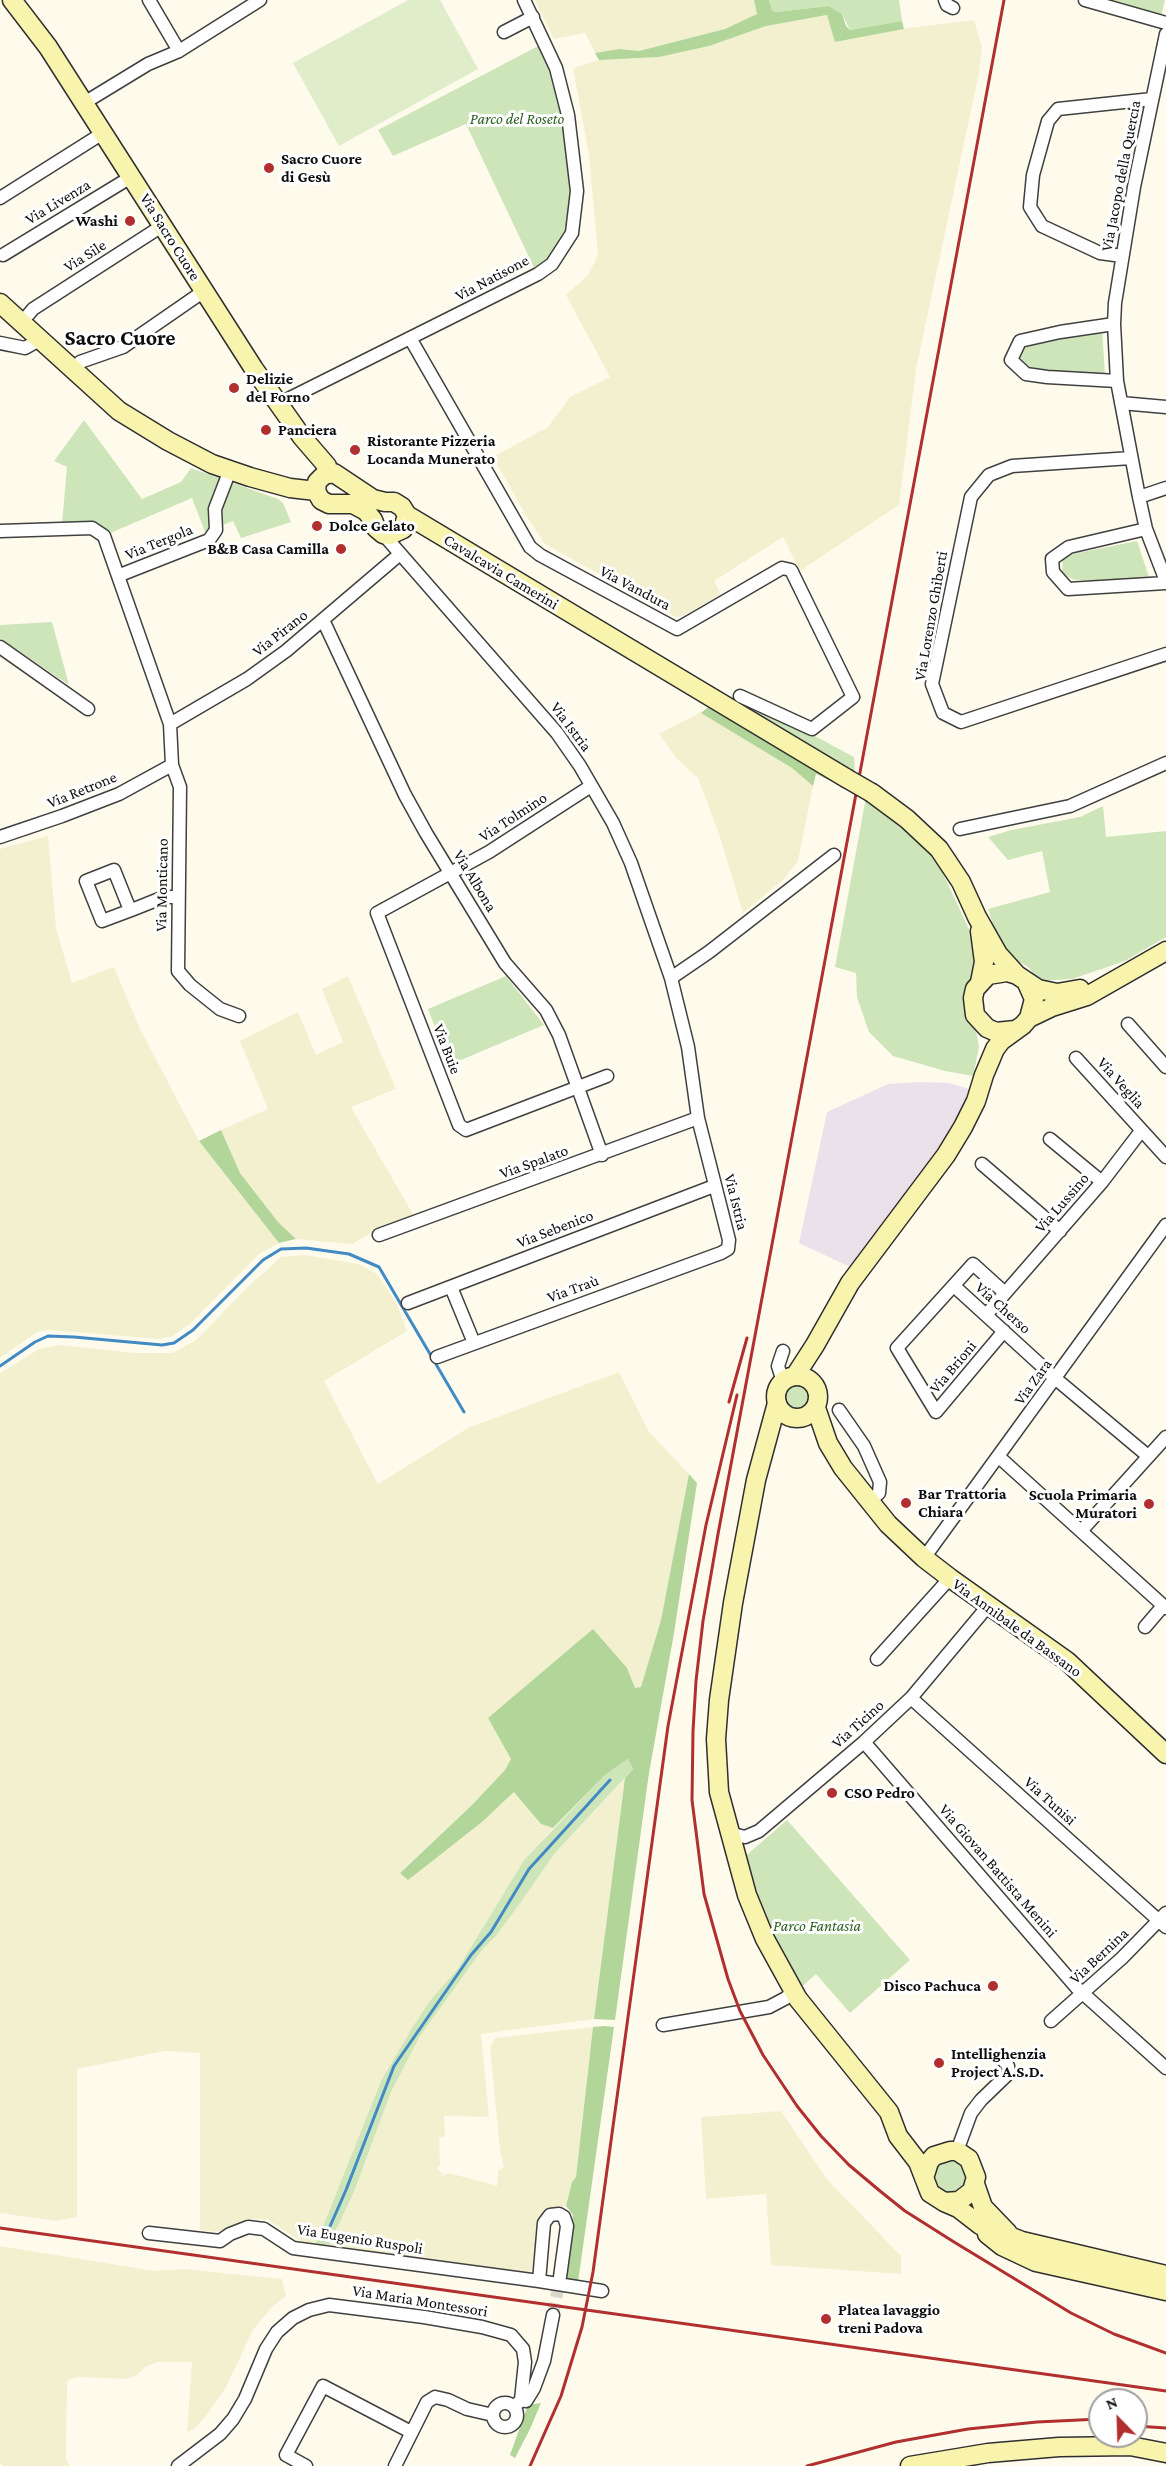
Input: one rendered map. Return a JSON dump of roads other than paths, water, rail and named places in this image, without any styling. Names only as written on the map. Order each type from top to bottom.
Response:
[{"type":"main road","name":"Via Sacro Cuore","points":[[12,0],[48,47],[278,404],[327,466],[328,473]]},
{"type":"main road","points":[[0,303],[119,411],[181,449],[230,470],[290,488],[316,491],[325,503],[353,504],[366,511],[378,527],[390,535],[403,529],[407,515],[399,504],[385,502],[363,493],[346,482],[339,474],[328,473],[320,478],[316,491]]},
{"type":"main road","points":[[339,503],[347,494],[346,482]]},
{"type":"main road","points":[[378,527],[376,509],[385,502]]},
{"type":"main road","name":"Cavalcavia Camerini","points":[[407,515],[872,794],[907,819],[939,849],[961,882],[977,917]]},
{"type":"main road","points":[[977,917],[998,954],[1021,978],[1034,999],[1029,1018]]},
{"type":"main road","points":[[977,917],[984,962],[980,982],[973,998],[975,1015],[980,1022],[996,1032],[1015,1030]]},
{"type":"main road","points":[[1166,951],[1128,975],[1087,996],[1052,1007],[1029,1018],[995,1049],[976,1101],[946,1155],[850,1283],[815,1345],[777,1392],[777,1403],[756,1480],[733,1603],[719,1700],[716,1739],[719,1792],[729,1833],[756,1918],[793,1991],[818,2027],[889,2112],[898,2136],[918,2162],[930,2193],[958,2208],[980,2225],[991,2238],[1036,2262],[1166,2291]]},
{"type":"main road","points":[[980,982],[988,975],[997,972],[1021,978],[1038,989],[1057,993],[1088,987],[1128,975]]},
{"type":"main road","points":[[980,1022],[984,1043],[984,1075]]},
{"type":"main road","points":[[813,1383],[815,1345]]},
{"type":"main road","points":[[766,1444],[781,1425],[803,1415],[819,1395],[808,1378],[789,1379]]},
{"type":"main road","name":"Via Annibale da Bassano","points":[[777,1403],[786,1415],[803,1415],[828,1443],[869,1502],[924,1558],[1067,1661],[1166,1754]]},
{"type":"main road","points":[[905,2145],[925,2151],[949,2152],[969,2159],[973,2164],[975,2184],[966,2197],[959,2201],[944,2202]]},
{"type":"main road","points":[[924,2178],[928,2162],[949,2152]]},
{"type":"main road","points":[[975,2184],[983,2207],[1011,2236]]},
{"type":"main road","points":[[980,2225],[1036,2246],[1166,2275]]},
{"type":"main road","points":[[910,2466],[988,2453],[1040,2448],[1130,2446],[1157,2451],[1157,2456],[1163,2466]]},
{"type":"street","points":[[149,0],[179,51]]},
{"type":"street","points":[[84,103],[148,64],[179,51],[260,0]]},
{"type":"street","name":"Via Natisone","points":[[278,404],[538,273],[552,264],[572,233],[577,191],[568,115],[556,68],[524,0]]},
{"type":"street","points":[[1085,0],[1166,23]]},
{"type":"street","points":[[504,32],[533,17]]},
{"type":"street","name":"Via Jacopo della Quercia","points":[[1166,34],[1122,256],[1114,324],[1117,381],[1131,458],[1146,529],[1166,582]]},
{"type":"street","points":[[1122,256],[1100,253],[1042,226],[1030,207],[1033,175],[1048,121],[1058,109],[1152,99]]},
{"type":"street","points":[[0,198],[103,133]]},
{"type":"street","name":"Via Livenza","points":[[3,255],[131,177]]},
{"type":"street","name":"Via Sile","points":[[28,315],[33,309],[162,226]]},
{"type":"street","points":[[80,362],[123,347],[204,291]]},
{"type":"street","points":[[1114,324],[1020,341],[1011,360],[1026,374],[1117,381]]},
{"type":"street","name":"Via Vandura","points":[[410,338],[530,547],[540,555],[677,629],[782,568],[791,570],[854,698],[812,729],[740,696]]},
{"type":"street","points":[[0,343],[26,348],[39,340]]},
{"type":"street","points":[[1121,403],[1166,407]]},
{"type":"street","name":"Via Lorenzo Ghiberti","points":[[1131,458],[1012,466],[989,475],[971,497],[932,684],[943,713],[961,722],[1166,654]]},
{"type":"street","name":"Via Tergola","points":[[120,575],[209,540],[216,530],[215,509],[230,470]]},
{"type":"street","points":[[1139,497],[1166,488]]},
{"type":"street","name":"Via Istria","points":[[378,527],[533,703],[568,747],[613,823],[632,863],[671,978],[688,1047],[698,1118],[729,1240],[728,1249],[721,1253]]},
{"type":"street","name":"Via Tergola","points":[[0,531],[92,528],[104,536],[120,575],[170,724]]},
{"type":"street","points":[[1146,529],[1069,547],[1052,559],[1053,572],[1068,589],[1166,582]]},
{"type":"street","name":"Via Pirano","points":[[170,724],[247,679],[286,651],[400,554]]},
{"type":"street","name":"Via Albona","points":[[323,620],[405,795],[505,963],[546,1010],[559,1035],[602,1155]]},
{"type":"street","points":[[0,646],[88,709]]},
{"type":"street","name":"Via Monticano","points":[[170,724],[172,765],[180,787],[178,971],[190,985],[220,1009],[239,1016]]},
{"type":"street","points":[[960,829],[1070,806],[1166,763]]},
{"type":"street","name":"Via Retrone","points":[[0,837],[109,798],[172,765]]},
{"type":"street","name":"Via Tolmino","points":[[450,873],[489,852],[591,786]]},
{"type":"street","points":[[671,978],[709,952],[834,855]]},
{"type":"street","name":"Via Buie","points":[[450,873],[377,913],[459,1125],[466,1130],[607,1076]]},
{"type":"street","points":[[130,910],[164,897],[178,897]]},
{"type":"street","points":[[1128,1024],[1166,1067]]},
{"type":"street","name":"Via Veglia","points":[[1076,1058],[1166,1157]]},
{"type":"street","name":"Via Spalato","points":[[380,1235],[698,1118]]},
{"type":"street","name":"Via Lussino","points":[[986,1315],[1102,1182],[1141,1131]]},
{"type":"street","points":[[1050,1139],[1102,1182]]},
{"type":"street","points":[[982,1164],[1060,1231]]},
{"type":"street","name":"Via Sebenico","points":[[408,1303],[714,1186]]},
{"type":"street","name":"Via Zara","points":[[924,1558],[1056,1379],[1166,1224]]},
{"type":"street","name":"Via Traù","points":[[437,1357],[721,1253]]},
{"type":"street","points":[[954,1286],[973,1264],[1005,1293]]},
{"type":"street","name":"Via Cherso","points":[[954,1286],[1056,1379],[1148,1456]]},
{"type":"street","name":"Via Brioni","points":[[954,1286],[897,1348],[936,1413],[1004,1332]]},
{"type":"street","points":[[451,1287],[474,1343]]},
{"type":"street","points":[[783,1352],[778,1366],[789,1379]]},
{"type":"street","points":[[839,1410],[864,1446],[880,1482],[879,1493],[869,1502]]},
{"type":"street","points":[[1082,1530],[1148,1456],[1163,1445]]},
{"type":"street","points":[[999,1456],[1165,1607],[1145,1627]]},
{"type":"street","points":[[878,1659],[950,1578]]},
{"type":"street","name":"Via Ticino","points":[[729,1833],[745,1837],[759,1831],[864,1742],[911,1698],[988,1606]]},
{"type":"street","name":"Via Tunisi","points":[[911,1698],[1164,1920]]},
{"type":"street","name":"Via Giovan Battista Menini","points":[[864,1742],[1083,1994],[1166,2068]]},
{"type":"street","name":"Via Bernina","points":[[1052,2021],[1164,1920]]},
{"type":"street","points":[[663,2025],[769,2007],[786,1998],[793,1991]]},
{"type":"street","points":[[949,2152],[971,2113],[1009,2073],[1008,2066],[1003,2060]]},
{"type":"street","points":[[539,2282],[544,2223],[554,2214],[564,2217],[567,2226],[560,2277]]},
{"type":"street","name":"Via Eugenio Ruspoli","points":[[149,2233],[220,2241],[248,2227],[264,2229],[293,2248],[602,2291]]},
{"type":"street","name":"Via Maria Montessori","points":[[178,2466],[220,2434],[233,2419],[245,2398],[266,2349],[277,2332],[292,2318],[309,2310],[329,2306],[424,2317],[482,2327],[512,2336],[523,2349],[525,2362],[520,2403]]},
{"type":"street","points":[[520,2403],[500,2404],[494,2410],[493,2415],[498,2424],[510,2426],[517,2416],[520,2403],[534,2388],[544,2361],[553,2315]]},
{"type":"street","points":[[306,2466],[286,2455],[323,2386],[411,2432]]},
{"type":"street","points":[[399,2464],[411,2432],[427,2402],[435,2397],[467,2409],[493,2415]]},
{"type":"waterway","points":[[0,1366],[35,1342],[48,1336],[162,1345],[174,1343],[193,1330],[263,1260],[281,1249],[306,1248],[349,1254],[379,1267],[464,1412]]},
{"type":"waterway","points":[[324,2240],[394,2066],[471,1955],[491,1932],[529,1869],[610,1780]]},
{"type":"tunnel","points":[[553,2315],[560,2277]]},
{"type":"railway","points":[[1004,0],[718,1534],[703,1621],[696,1681],[692,1800],[704,1894],[728,1979],[740,2011],[763,2055],[797,2106],[821,2136],[849,2165],[905,2211],[954,2242],[1071,2313],[1114,2334],[1166,2353]]},
{"type":"railway","points":[[729,1402],[747,1338]]},
{"type":"railway","points":[[530,2466],[561,2396],[582,2327],[593,2272],[668,1726],[706,1525],[737,1395]]},
{"type":"railway","points":[[0,2228],[1166,2391]]},
{"type":"railway","points":[[807,2466],[896,2442],[968,2429],[1088,2420]]},
{"type":"railway","points":[[1148,2427],[1166,2428]]},
{"type":"place","name":"Sacro Cuore di Gesù","points":[[269,168]]},
{"type":"place","name":"Washi","points":[[130,221]]},
{"type":"place","name":"Delizie del Forno","points":[[234,388]]},
{"type":"place","name":"Panciera","points":[[266,430]]},
{"type":"place","name":"Ristorante Pizzeria Locanda Munerato","points":[[355,450]]},
{"type":"place","name":"Dolce Gelato","points":[[317,526]]},
{"type":"place","name":"B&B Casa Camilla","points":[[341,549]]},
{"type":"place","name":"Bar Trattoria Chiara","points":[[906,1503]]},
{"type":"place","name":"Scuola Primaria Muratori","points":[[1149,1504]]},
{"type":"place","name":"CSO Pedro","points":[[832,1793]]},
{"type":"place","name":"Disco Pachuca","points":[[993,1986]]},
{"type":"place","name":"Intellighenzia Project A.S.D.","points":[[939,2063]]},
{"type":"place","name":"Platea lavaggio treni Padova","points":[[826,2319]]},
{"type":"district","name":"Sacro Cuore","points":[[120,338]]},
{"type":"park label","name":"Parco del Roseto","points":[[517,119]]},
{"type":"park label","name":"Parco Fantasia","points":[[817,1926]]}]
